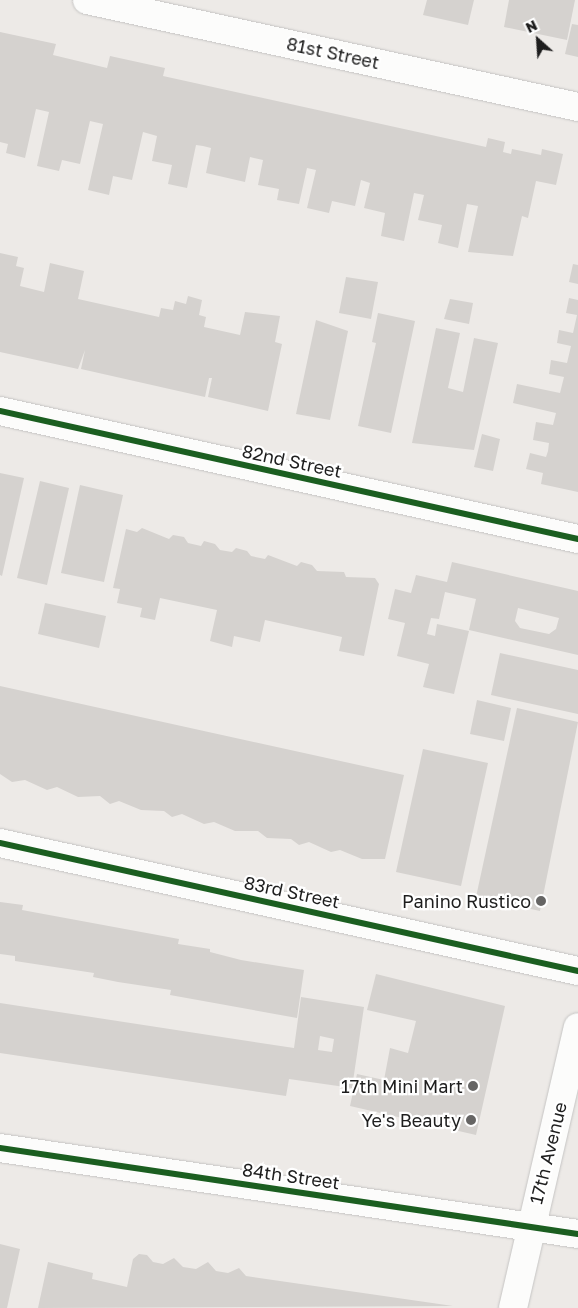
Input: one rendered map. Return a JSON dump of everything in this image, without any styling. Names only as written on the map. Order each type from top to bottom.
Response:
[{"type":"street","name":"81st Street","points":[[87,0],[578,107]]},
{"type":"street","name":"82nd Street","points":[[0,412],[578,539]]},
{"type":"street","name":"83rd Street","points":[[0,843],[578,971]]},
{"type":"street","name":"17th Avenue","points":[[513,1308],[529,1227],[578,1027]]},
{"type":"street","name":"84th Street","points":[[0,1148],[578,1234]]},
{"type":"building","points":[[427,0],[474,0],[468,25],[423,15]]},
{"type":"building","points":[[509,0],[575,0],[567,40],[504,27]]},
{"type":"building","points":[[572,24],[578,25],[578,57],[565,54]]},
{"type":"building","points":[[0,32],[56,44],[53,55],[107,68],[110,56],[165,68],[163,76],[486,147],[488,138],[505,142],[503,152],[511,154],[512,149],[541,155],[542,149],[563,154],[556,185],[536,181],[528,218],[522,216],[513,256],[468,252],[478,206],[467,204],[458,248],[438,243],[442,225],[418,220],[424,195],[414,193],[404,241],[381,236],[385,213],[364,208],[370,183],[361,180],[355,206],[332,201],[329,213],[307,208],[316,170],[307,168],[299,204],[277,200],[279,189],[258,185],[263,160],[250,157],[245,182],[206,173],[211,148],[203,146],[196,145],[187,188],[168,184],[172,165],[152,161],[157,136],[143,132],[132,180],[113,176],[109,195],[88,190],[103,124],[90,121],[80,164],[62,160],[59,171],[37,166],[49,112],[36,109],[25,158],[6,153],[8,144],[0,142]]},
{"type":"building","points":[[0,253],[18,257],[16,266],[24,268],[20,286],[44,292],[50,263],[84,271],[78,299],[159,317],[161,308],[173,310],[175,301],[186,304],[188,296],[202,300],[199,315],[206,317],[204,327],[240,335],[245,312],[280,316],[275,342],[282,344],[268,411],[208,397],[212,378],[209,378],[205,397],[81,369],[85,350],[78,369],[0,352]]},
{"type":"building","points":[[573,264],[578,265],[578,284],[569,282]]},
{"type":"building","points":[[346,277],[378,282],[371,319],[339,313]]},
{"type":"building","points":[[569,298],[578,300],[578,492],[541,484],[543,473],[526,469],[530,453],[546,457],[548,451],[549,443],[533,440],[536,422],[553,425],[556,413],[513,403],[517,384],[560,393],[564,377],[549,374],[551,360],[567,363],[571,346],[557,343],[559,330],[573,333],[577,315],[566,313]]},
{"type":"building","points":[[450,299],[473,303],[469,324],[444,319]]},
{"type":"building","points":[[378,313],[415,321],[391,433],[358,426],[376,343],[372,342]]},
{"type":"building","points":[[316,320],[348,331],[330,420],[296,414]]},
{"type":"building","points":[[436,328],[460,333],[448,388],[463,392],[474,338],[498,343],[474,450],[412,443]]},
{"type":"building","points":[[482,434],[500,439],[493,471],[474,467]]},
{"type":"building","points":[[0,473],[24,478],[2,576],[0,575]]},
{"type":"building","points":[[40,481],[69,488],[47,585],[17,578]]},
{"type":"building","points":[[80,485],[123,495],[104,582],[61,573]]},
{"type":"building","points":[[142,528],[169,539],[173,535],[184,537],[188,543],[201,546],[204,541],[215,544],[220,550],[232,552],[236,548],[247,551],[251,556],[265,559],[268,555],[297,566],[301,562],[312,565],[317,571],[344,572],[346,577],[375,578],[379,584],[364,656],[339,651],[342,637],[265,620],[260,642],[234,636],[232,647],[210,641],[217,610],[160,598],[155,620],[140,617],[142,608],[117,603],[120,589],[113,588],[126,529],[137,532]]},
{"type":"building","points":[[452,562],[578,591],[578,655],[469,630],[476,599],[445,592],[439,619],[431,618],[427,634],[435,636],[437,624],[469,631],[454,694],[423,687],[429,664],[397,656],[405,623],[388,619],[395,589],[411,593],[416,575],[447,582]],"holes":[[[518,608],[559,618],[556,629],[549,634],[520,628],[515,621]]]},
{"type":"building","points":[[45,603],[106,616],[99,648],[38,634]]},
{"type":"building","points":[[500,653],[578,670],[578,714],[491,695]]},
{"type":"building","points":[[0,686],[404,775],[385,859],[362,859],[340,850],[331,852],[309,842],[299,845],[291,839],[267,838],[258,831],[235,831],[214,822],[204,824],[182,814],[172,817],[164,811],[141,810],[119,801],[110,804],[100,796],[78,797],[57,787],[47,790],[25,780],[12,782],[0,774]]},
{"type":"building","points":[[477,700],[511,708],[504,741],[470,734]]},
{"type":"building","points":[[517,708],[578,722],[540,911],[476,897]]},
{"type":"building","points":[[423,749],[488,763],[461,886],[396,872]]},
{"type":"building","points":[[0,902],[23,905],[22,910],[179,939],[178,944],[210,949],[210,952],[241,960],[304,970],[297,1018],[170,995],[171,990],[93,977],[94,973],[15,961],[15,956],[0,954]]},
{"type":"building","points":[[376,974],[505,1006],[476,1135],[350,1106],[357,1074],[384,1080],[390,1048],[408,1053],[416,1021],[367,1010]]},
{"type":"building","points":[[301,997],[364,1007],[352,1088],[289,1079],[286,1096],[0,1053],[0,1003],[294,1048]],"holes":[[[320,1036],[334,1039],[332,1052],[318,1050]]]},
{"type":"building","points":[[0,1244],[20,1249],[7,1308],[0,1308]]},
{"type":"building","points":[[139,1254],[147,1255],[153,1262],[163,1264],[174,1258],[183,1267],[196,1269],[208,1262],[216,1271],[228,1273],[239,1268],[246,1276],[453,1306],[38,1308],[48,1262],[93,1273],[92,1279],[127,1287],[133,1259]]},
{"type":"cycle path","points":[[0,411],[578,539]]},
{"type":"cycle path","points":[[0,843],[578,971]]},
{"type":"cycle path","points":[[0,1148],[578,1234]]},
{"type":"place","name":"Panino Rustico","points":[[541,901]]},
{"type":"place","name":"17th Mini Mart","points":[[473,1086]]},
{"type":"place","name":"Ye's Beauty","points":[[471,1120]]}]
